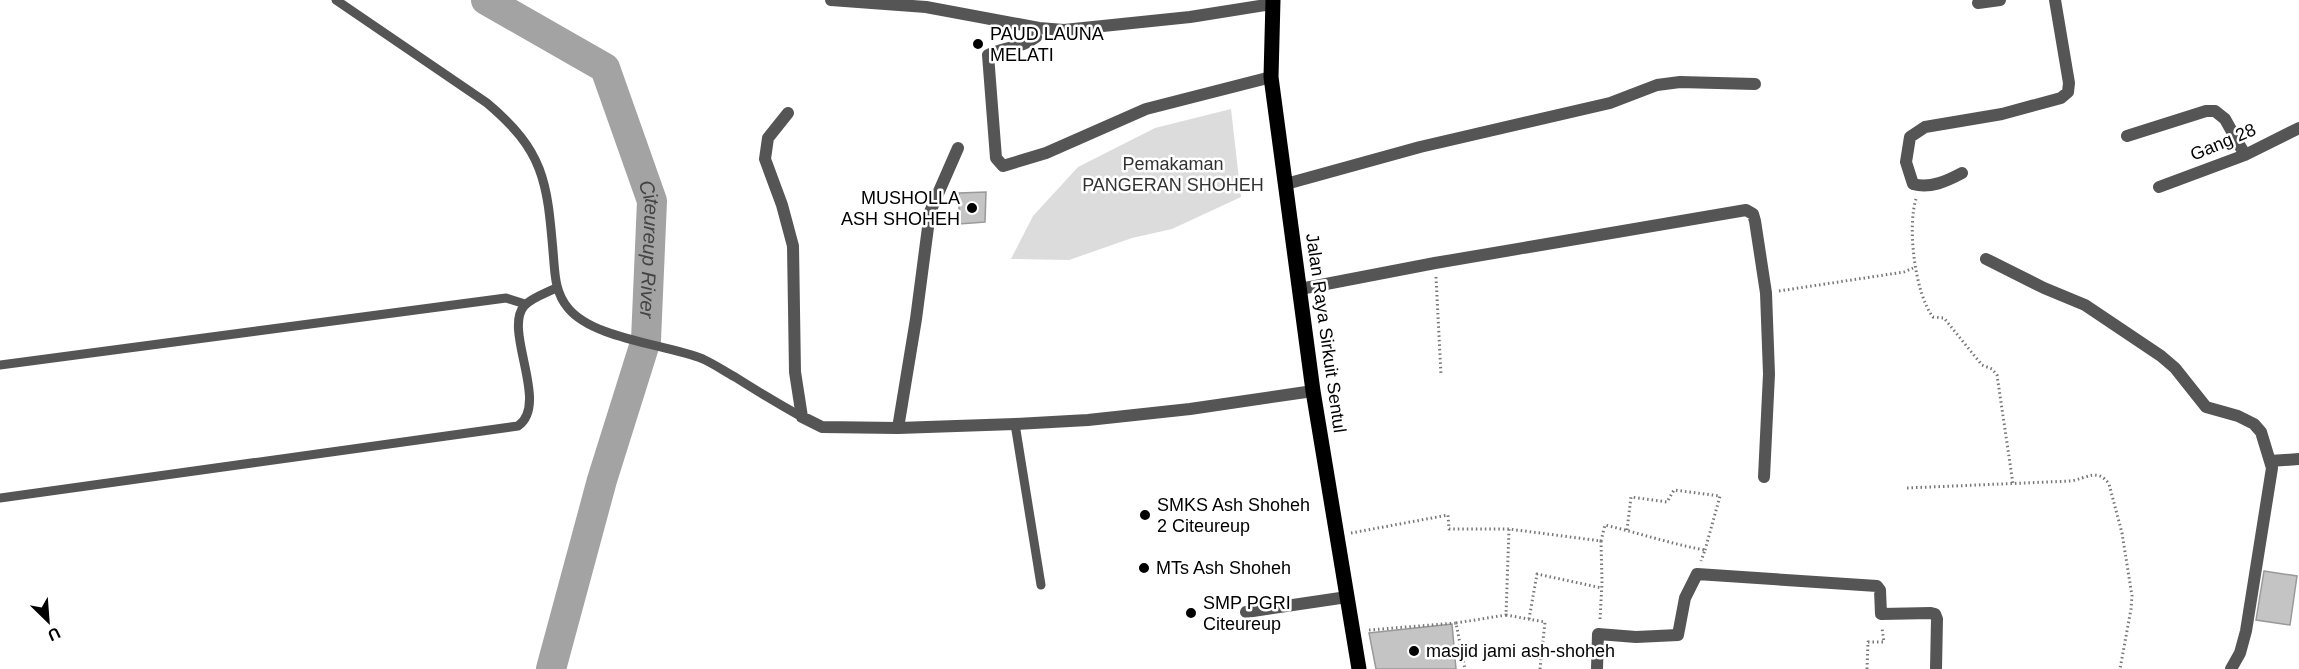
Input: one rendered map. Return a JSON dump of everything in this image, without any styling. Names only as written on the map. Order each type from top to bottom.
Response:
[{"type":"main road","name":"Jalan Raya Sirkuit Sentul","points":[[1273,2],[1271,77],[1313,391],[1359,669]]},
{"type":"street","points":[[831,0],[926,8],[1032,27],[1064,30],[1190,17],[1273,2]]},
{"type":"street","points":[[1978,3],[2000,0]]},
{"type":"street","points":[[1962,173],[1936,184],[1922,187],[1913,184],[1906,162],[1910,137],[1925,127],[2002,114],[2061,98],[2068,92],[2069,83],[2055,0]]},
{"type":"street","points":[[1032,27],[1036,37],[1028,43],[988,55],[996,158],[1003,166],[1046,153],[1146,109],[1271,77]]},
{"type":"street","points":[[1286,184],[1420,147],[1610,103],[1657,85],[1680,82],[1755,84]]},
{"type":"street","points":[[2127,136],[2206,111],[2215,111],[2225,119],[2245,155]]},
{"type":"street","points":[[788,113],[768,138],[765,159],[782,205],[793,246],[795,372],[802,417],[822,427],[898,428],[1015,424],[1180,410],[1313,391]]},
{"type":"street","name":"Gang 28","points":[[2159,187],[2245,155],[2299,128]]},
{"type":"street","points":[[898,428],[916,319],[930,212],[958,148]]},
{"type":"street","points":[[1300,289],[1435,263],[1746,210],[1753,214],[1755,221],[1766,294],[1769,374],[1764,477]]},
{"type":"street","points":[[1986,259],[2044,288],[2085,305],[2144,343],[2175,369],[2206,407],[2238,416],[2254,424],[2261,432],[2272,468],[2246,631],[2240,653],[2231,669]]},
{"type":"street","points":[[2270,460],[2299,459]]},
{"type":"street","points":[[1597,669],[1598,634],[1636,637],[1677,636],[1685,598],[1697,574],[1874,585],[1880,590],[1881,614],[1935,614],[1937,619],[1936,669]]},
{"type":"street","points":[[1246,612],[1347,597]]},
{"type":"lane","points":[[336,0],[487,103],[510,122],[524,140],[535,157],[549,201],[556,288],[567,307],[576,316],[597,328],[704,360],[802,417]]},
{"type":"lane","points":[[0,498],[518,426],[525,421],[529,406],[518,319],[525,304],[556,288]]},
{"type":"lane","points":[[0,365],[506,298],[525,304]]},
{"type":"lane","points":[[1015,424],[1041,585]]},
{"type":"path","points":[[1913,184],[1917,197],[1914,206],[1912,246],[1924,302],[1933,317],[1944,318],[1982,365],[1992,369],[1997,375],[2013,484]]},
{"type":"path","points":[[1435,263],[1441,375]]},
{"type":"path","points":[[1766,294],[1904,272],[1913,268]]},
{"type":"path","points":[[1907,488],[2071,481],[2097,474],[2104,477],[2109,484],[2122,534],[2132,596],[2132,609],[2120,669]]},
{"type":"path","points":[[1627,530],[1631,497],[1667,502],[1674,490],[1719,496],[1706,550],[1697,574]]},
{"type":"path","points":[[1337,535],[1448,515],[1449,529],[1509,529],[1601,541]]},
{"type":"path","points":[[1598,634],[1602,588],[1601,541],[1605,525],[1673,544],[1706,550]]},
{"type":"path","points":[[1506,615],[1509,529]]},
{"type":"path","points":[[1529,619],[1537,574],[1602,588]]},
{"type":"path","points":[[1867,669],[1868,642],[1884,642],[1881,614]]},
{"type":"path","points":[[1352,632],[1506,615],[1545,622],[1540,669]]},
{"type":"path","points":[[1456,622],[1465,669]]},
{"type":"green space","name":"Pemakaman PANGERAN SHOHEH","points":[[1231,109],[1241,197],[1172,229],[1132,238],[1069,260],[1011,259],[1033,216],[1078,167],[1155,128]]},
{"type":"building","name":"MUSHOLLA ASH SHOHEH","points":[[986,192],[985,222],[959,224],[959,193]]},
{"type":"building","points":[[2264,571],[2297,576],[2290,625],[2256,620]]},
{"type":"building","name":"masjid jami ash-shoheh","points":[[1452,624],[1456,669],[1376,669],[1369,633]]},
{"type":"waterway","name":"Citeureup River","points":[[486,0],[605,68],[652,201],[646,340],[602,480],[551,669]]},
{"type":"place","name":"PAUD LAUNA MELATI","points":[[978,44]]},
{"type":"place","name":"MUSHOLLA ASH SHOHEH","points":[[972,208]]},
{"type":"place","name":"SMKS Ash Shoheh 2 Citeureup","points":[[1145,515]]},
{"type":"place","name":"MTs Ash Shoheh","points":[[1144,568]]},
{"type":"place","name":"SMP PGRI Citeureup","points":[[1191,613]]},
{"type":"place","name":"masjid jami ash-shoheh","points":[[1414,651]]}]
